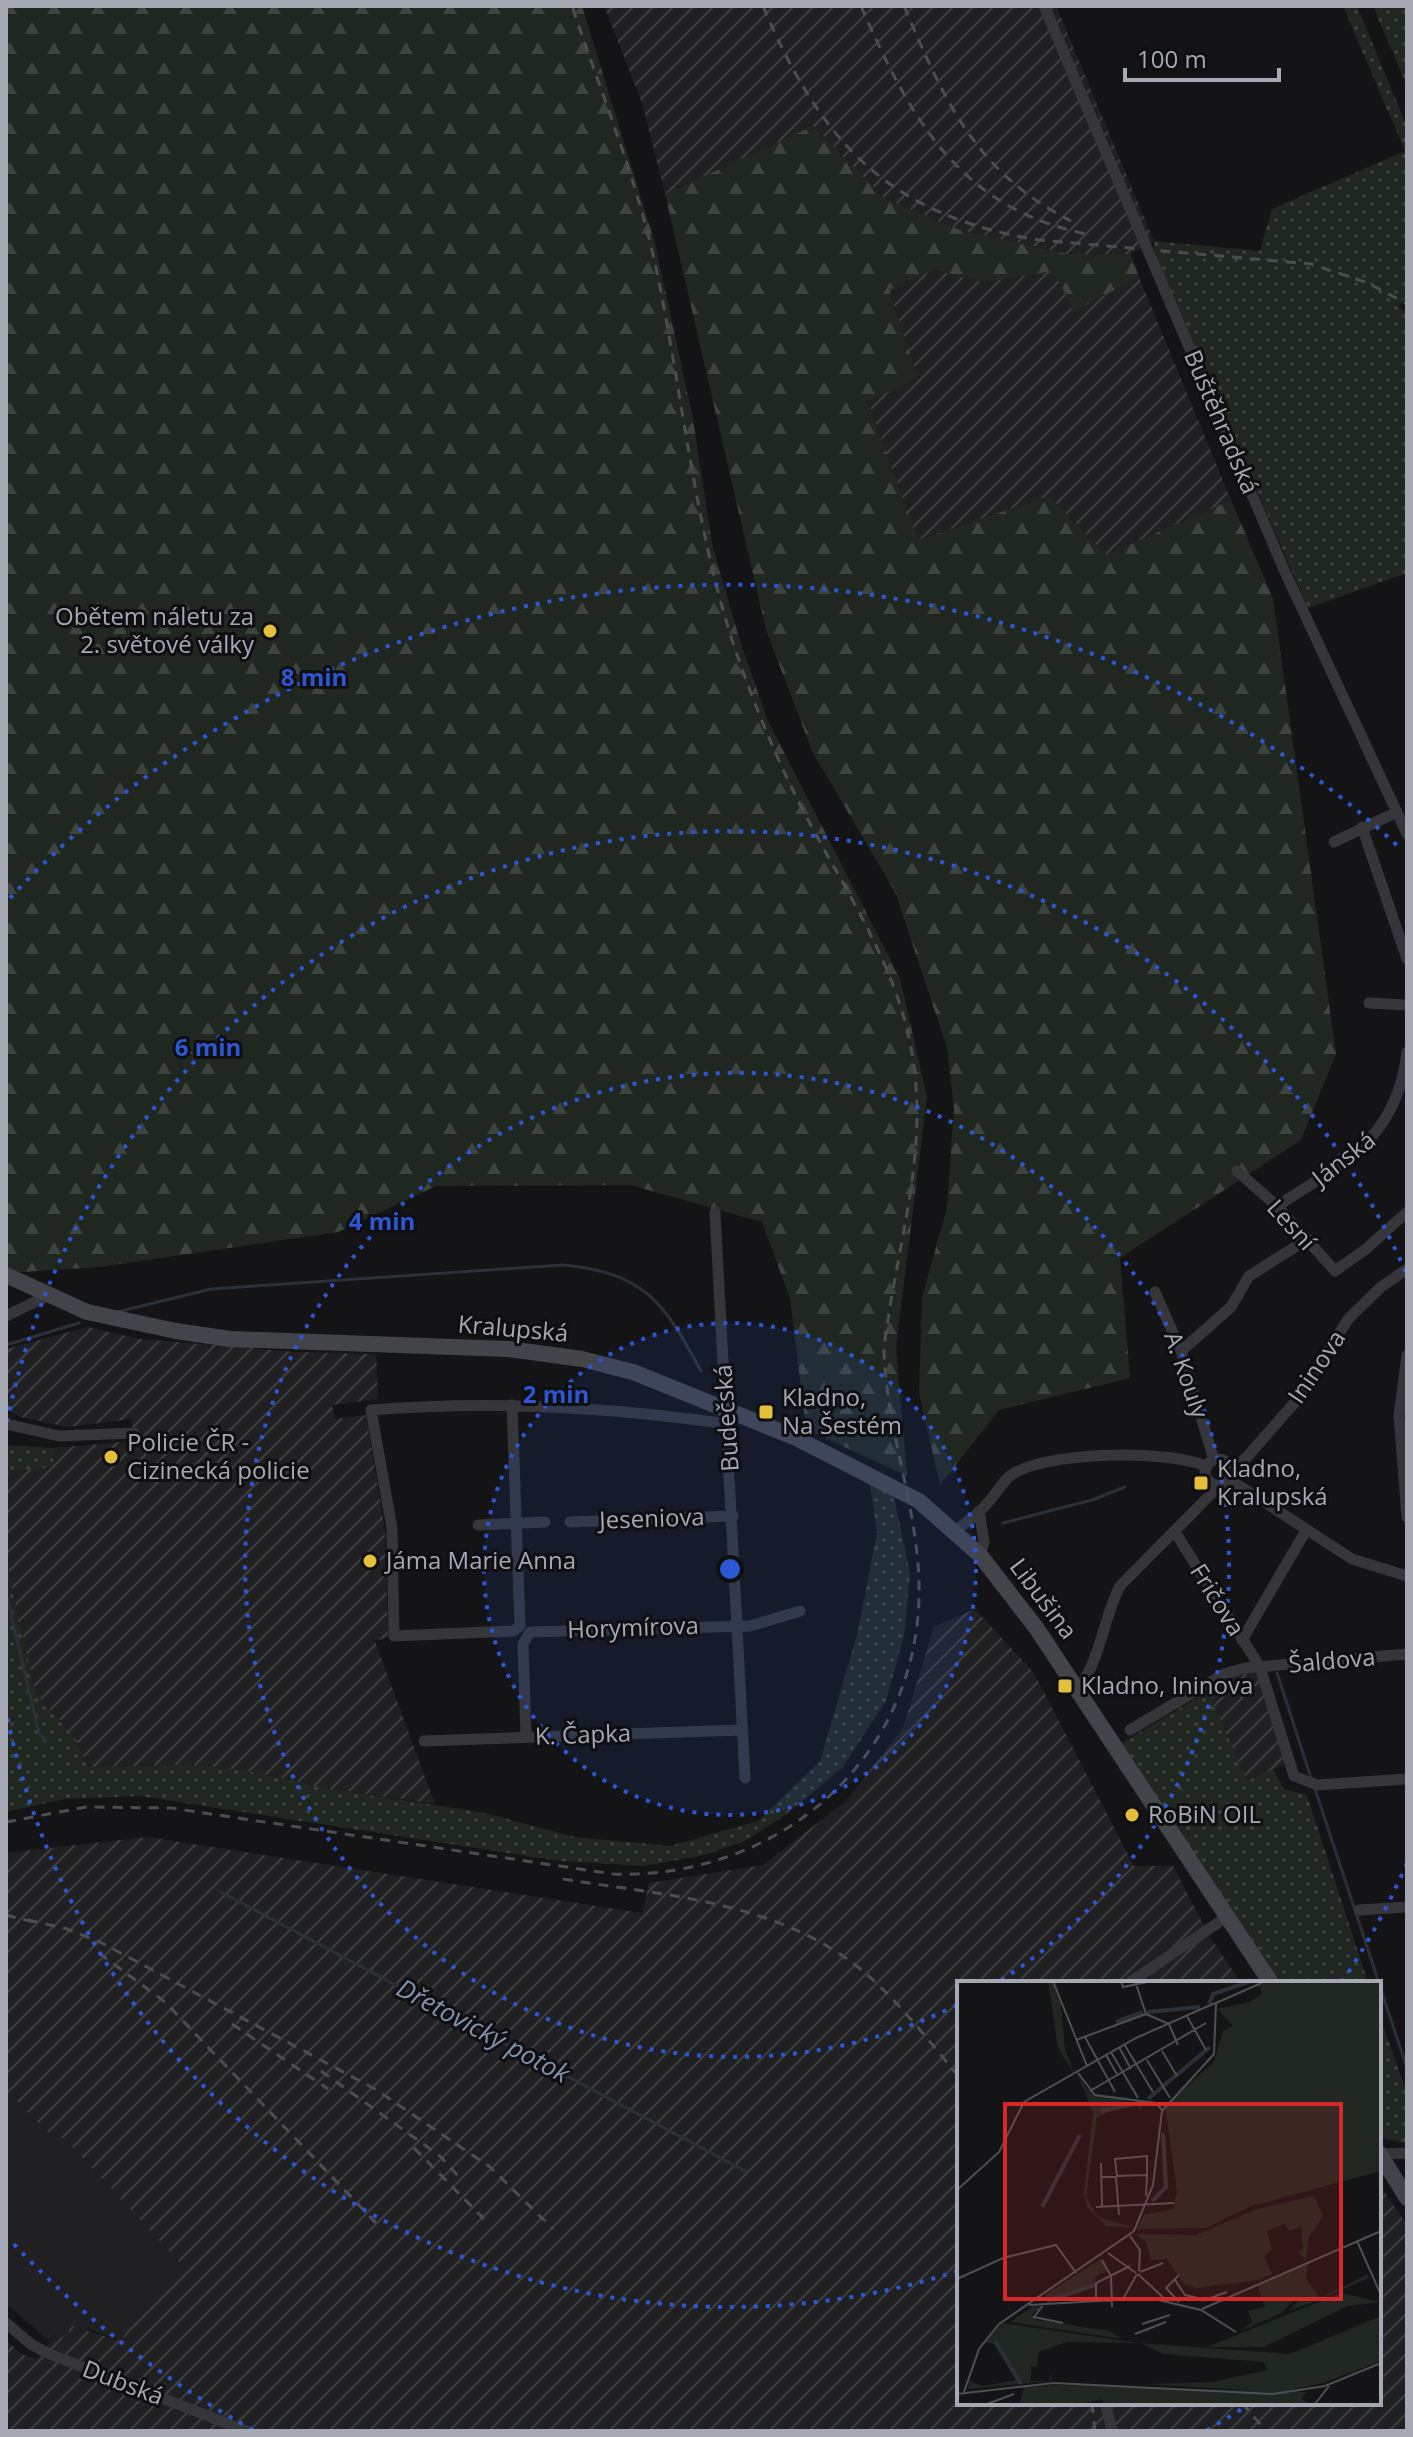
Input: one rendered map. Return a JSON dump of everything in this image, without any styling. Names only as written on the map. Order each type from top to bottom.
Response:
[{"type":"main road","name":"Kralupská","points":[[6,1275],[47,1296],[112,1320],[230,1339],[508,1349],[582,1359],[674,1385],[727,1416],[794,1437],[919,1501],[954,1531]]},
{"type":"main road","name":"Libušina","points":[[954,1531],[980,1555],[1078,1689],[1270,1981]]},
{"type":"main road","points":[[1381,2157],[1407,2198]]},
{"type":"street","name":"Buštěhradská","points":[[1044,6],[1285,572],[1407,834]]},
{"type":"street","points":[[1334,842],[1397,812]]},
{"type":"street","points":[[1362,827],[1407,959]]},
{"type":"street","points":[[1369,1003],[1407,1005]]},
{"type":"street","name":"Jánská","points":[[1277,1206],[1351,1159],[1380,1132],[1405,1069],[1407,1052]]},
{"type":"street","name":"Lesní","points":[[1237,1171],[1308,1239],[1329,1269],[1338,1270],[1345,1265],[1407,1212]]},
{"type":"street","name":"Budečská","points":[[715,1212],[745,1778]]},
{"type":"street","points":[[1181,1351],[1231,1307],[1249,1276],[1308,1239]]},
{"type":"street","name":"Ininova","points":[[1078,1689],[1087,1677],[1110,1605],[1120,1586],[1246,1458],[1296,1401],[1349,1318],[1381,1287],[1407,1269]]},
{"type":"street","name":"A. Kouly","points":[[1155,1292],[1181,1351],[1210,1463]]},
{"type":"street","points":[[6,1316],[47,1296]]},
{"type":"street","points":[[1407,1355],[1399,1427],[1407,1517]]},
{"type":"street","name":"Kralupská","points":[[517,1523],[522,1621],[513,1631],[394,1636],[392,1528],[371,1410],[449,1403],[727,1416]]},
{"type":"street","points":[[512,1405],[517,1523]]},
{"type":"street","points":[[6,1424],[59,1436],[134,1433]]},
{"type":"street","points":[[954,1531],[979,1511],[1011,1475],[1059,1460],[1120,1455],[1226,1462],[1227,1477]]},
{"type":"street","points":[[1210,1463],[1208,1480],[1227,1477],[1305,1532],[1352,1559],[1407,1576]]},
{"type":"street","points":[[979,1511],[984,1542],[980,1555]]},
{"type":"street","name":"Jeseniova","points":[[570,1522],[733,1516]]},
{"type":"street","points":[[478,1525],[545,1522]]},
{"type":"street","name":"Fričova","points":[[1175,1532],[1260,1667],[1294,1776],[1312,1784],[1407,1779]]},
{"type":"street","points":[[1242,1640],[1305,1532]]},
{"type":"street","points":[[739,1624],[750,1626],[800,1611]]},
{"type":"street","name":"Horymírova","points":[[526,1737],[523,1644],[527,1634],[739,1624]]},
{"type":"street","name":"Šaldova","points":[[1130,1730],[1224,1674],[1260,1667],[1407,1654]]},
{"type":"street","name":"K. Čapka","points":[[424,1741],[741,1730]]},
{"type":"street","points":[[1359,1910],[1407,1907]]},
{"type":"street","points":[[1132,1981],[1228,1916]]},
{"type":"street","points":[[1381,2154],[1407,2153]]},
{"type":"street","name":"Dubská","points":[[6,2323],[32,2345],[52,2355],[246,2431]]},
{"type":"street","points":[[1106,2405],[1112,2431]]},
{"type":"shaded area","points":[[604,6],[1056,6],[1154,241],[1131,254],[1068,254],[960,230],[884,198],[813,126],[665,194],[642,103]]},
{"type":"shaded area","points":[[935,270],[985,282],[1048,272],[1060,282],[1073,312],[1139,277],[1231,500],[1106,555],[1049,496],[917,540],[868,401],[917,377],[889,289]]},
{"type":"shaded area","points":[[88,1327],[140,1339],[297,1352],[376,1354],[378,1399],[332,1405],[335,1419],[366,1415],[385,1530],[388,1637],[375,1641],[435,1804],[318,1787],[254,1772],[193,1765],[88,1767],[74,1735],[36,1694],[9,1577],[6,1472],[53,1467],[54,1448],[134,1441],[131,1419],[67,1427],[21,1417],[6,1409],[6,1349]]},
{"type":"shaded area","points":[[975,1609],[1034,1673],[1134,1866],[1173,1866],[1211,1939],[1240,1981],[957,1981],[957,2405],[1381,2405],[1381,2187],[1407,2225],[1407,2431],[6,2431],[6,2340],[21,2354],[36,2359],[56,2334],[66,2339],[71,2326],[121,2341],[138,2313],[183,2266],[64,2138],[53,2137],[6,2091],[6,1853],[147,1837],[642,1913],[649,1883],[763,1865],[845,1802],[903,1728],[934,1627]]},
{"type":"shaded area","points":[[1259,1671],[1286,1764],[1247,1781],[1206,1689],[1225,1678]]},
{"type":"shaded area","points":[[6,2091],[53,2137],[64,2138],[184,2266],[138,2313],[121,2341],[90,2329],[66,2340],[56,2334],[48,2340],[6,2304]]},
{"type":"green space","points":[[6,6],[582,6],[655,243],[693,419],[712,544],[740,641],[768,721],[900,978],[927,1097],[896,1347],[907,1476],[806,1429],[790,1298],[762,1222],[630,1185],[436,1186],[338,1232],[100,1267],[6,1273]]},
{"type":"green space","points":[[1343,6],[1357,6],[1407,127],[1407,296],[1398,307],[1407,313],[1407,573],[1308,608],[1155,256],[1154,241],[1260,251],[1272,209],[1405,151]]},
{"type":"green space","points":[[1373,6],[1407,6],[1407,86]]},
{"type":"green space","points":[[813,126],[884,198],[960,230],[1068,254],[1131,254],[1139,277],[1073,312],[1060,282],[1048,272],[985,282],[935,270],[889,289],[918,378],[868,402],[918,540],[1049,496],[1106,555],[1231,500],[1273,598],[1336,1054],[1301,1140],[1120,1258],[1130,1378],[999,1410],[940,1485],[919,1393],[922,1298],[947,1207],[954,1109],[947,1048],[895,892],[813,753],[766,630],[665,194]]},
{"type":"green space","points":[[6,1445],[54,1448],[53,1467],[6,1472]]},
{"type":"green space","points":[[870,1483],[894,1497],[910,1573],[904,1636],[886,1701],[843,1767],[784,1816],[745,1841],[705,1855],[644,1866],[560,1861],[140,1796],[65,1799],[6,1812],[6,1541],[9,1577],[36,1694],[74,1735],[88,1767],[193,1765],[254,1772],[318,1787],[485,1813],[575,1837],[670,1846],[758,1821],[820,1761],[857,1635],[877,1533]]},
{"type":"green space","points":[[1208,1691],[1247,1781],[1273,1769],[1284,1789],[1307,1795],[1367,1981],[1278,1981],[1122,1743]]},
{"type":"green space","points":[[1381,2020],[1407,2093],[1407,2142],[1381,2137]]},
{"type":"waterway","points":[[117,1312],[211,1289],[563,1265],[614,1275],[649,1296],[676,1327],[701,1371]]},
{"type":"waterway","points":[[6,1345],[79,1323]]},
{"type":"waterway","points":[[1003,1523],[1092,1500],[1125,1487]]},
{"type":"waterway","name":"Dřetovický potok","points":[[6,1593],[39,1733],[46,1741]]},
{"type":"waterway","points":[[1277,1673],[1311,1778]]},
{"type":"waterway","points":[[1315,1789],[1378,1981]]},
{"type":"waterway","name":"Dřetovický potok","points":[[221,1892],[745,2171]]},
{"type":"waterway","points":[[1381,1990],[1407,2068]]},
{"type":"railway","points":[[6,1822],[86,1807],[171,1808],[613,1874],[674,1870],[732,1855],[784,1830],[830,1795],[868,1752],[896,1702],[914,1645],[919,1583],[917,1554],[890,1408],[884,1349],[916,1145],[917,1110],[910,1040],[901,1006],[874,942],[786,777],[735,649],[699,508],[648,235],[629,169],[572,6]]},
{"type":"railway","points":[[763,6],[809,96],[836,133],[866,165],[900,191],[940,212],[986,229],[1039,240],[1311,264],[1368,283],[1407,304]]},
{"type":"railway","points":[[861,6],[899,86],[945,154],[974,182],[1007,205],[1046,223],[1092,235]]},
{"type":"railway","points":[[904,6],[933,72],[966,130],[1010,180],[1038,202],[1071,221]]},
{"type":"railway","points":[[563,1879],[721,1905],[796,1930],[831,1948],[864,1972],[902,2009],[957,2075]]},
{"type":"railway","points":[[6,1915],[38,1923]]},
{"type":"railway","points":[[28,1920],[67,1929],[102,1943],[375,2089],[490,2167],[553,2229]]},
{"type":"railway","points":[[99,1953],[165,2002],[376,2223]]},
{"type":"railway","points":[[232,2024],[328,2089]]},
{"type":"railway","points":[[321,2071],[440,2156],[460,2178]]},
{"type":"railway","points":[[414,2148],[484,2219]]},
{"type":"railway","points":[[1092,2405],[1095,2431]]},
{"type":"railway","points":[[1244,2405],[1266,2431]]},
{"type":"place","name":"Obětem náletu za 2. světové války","points":[[270,631]]},
{"type":"place","name":"Kladno, Na Šestém","points":[[766,1412]]},
{"type":"place","name":"Policie ČR - Cizinecká policie","points":[[111,1457]]},
{"type":"place","name":"Kladno, Kralupská","points":[[1201,1483]]},
{"type":"place","name":"Jáma Marie Anna","points":[[370,1561]]},
{"type":"place","name":"Kladno, Ininova","points":[[1065,1686]]},
{"type":"place","name":"RoBiN OIL","points":[[1132,1815]]}]
